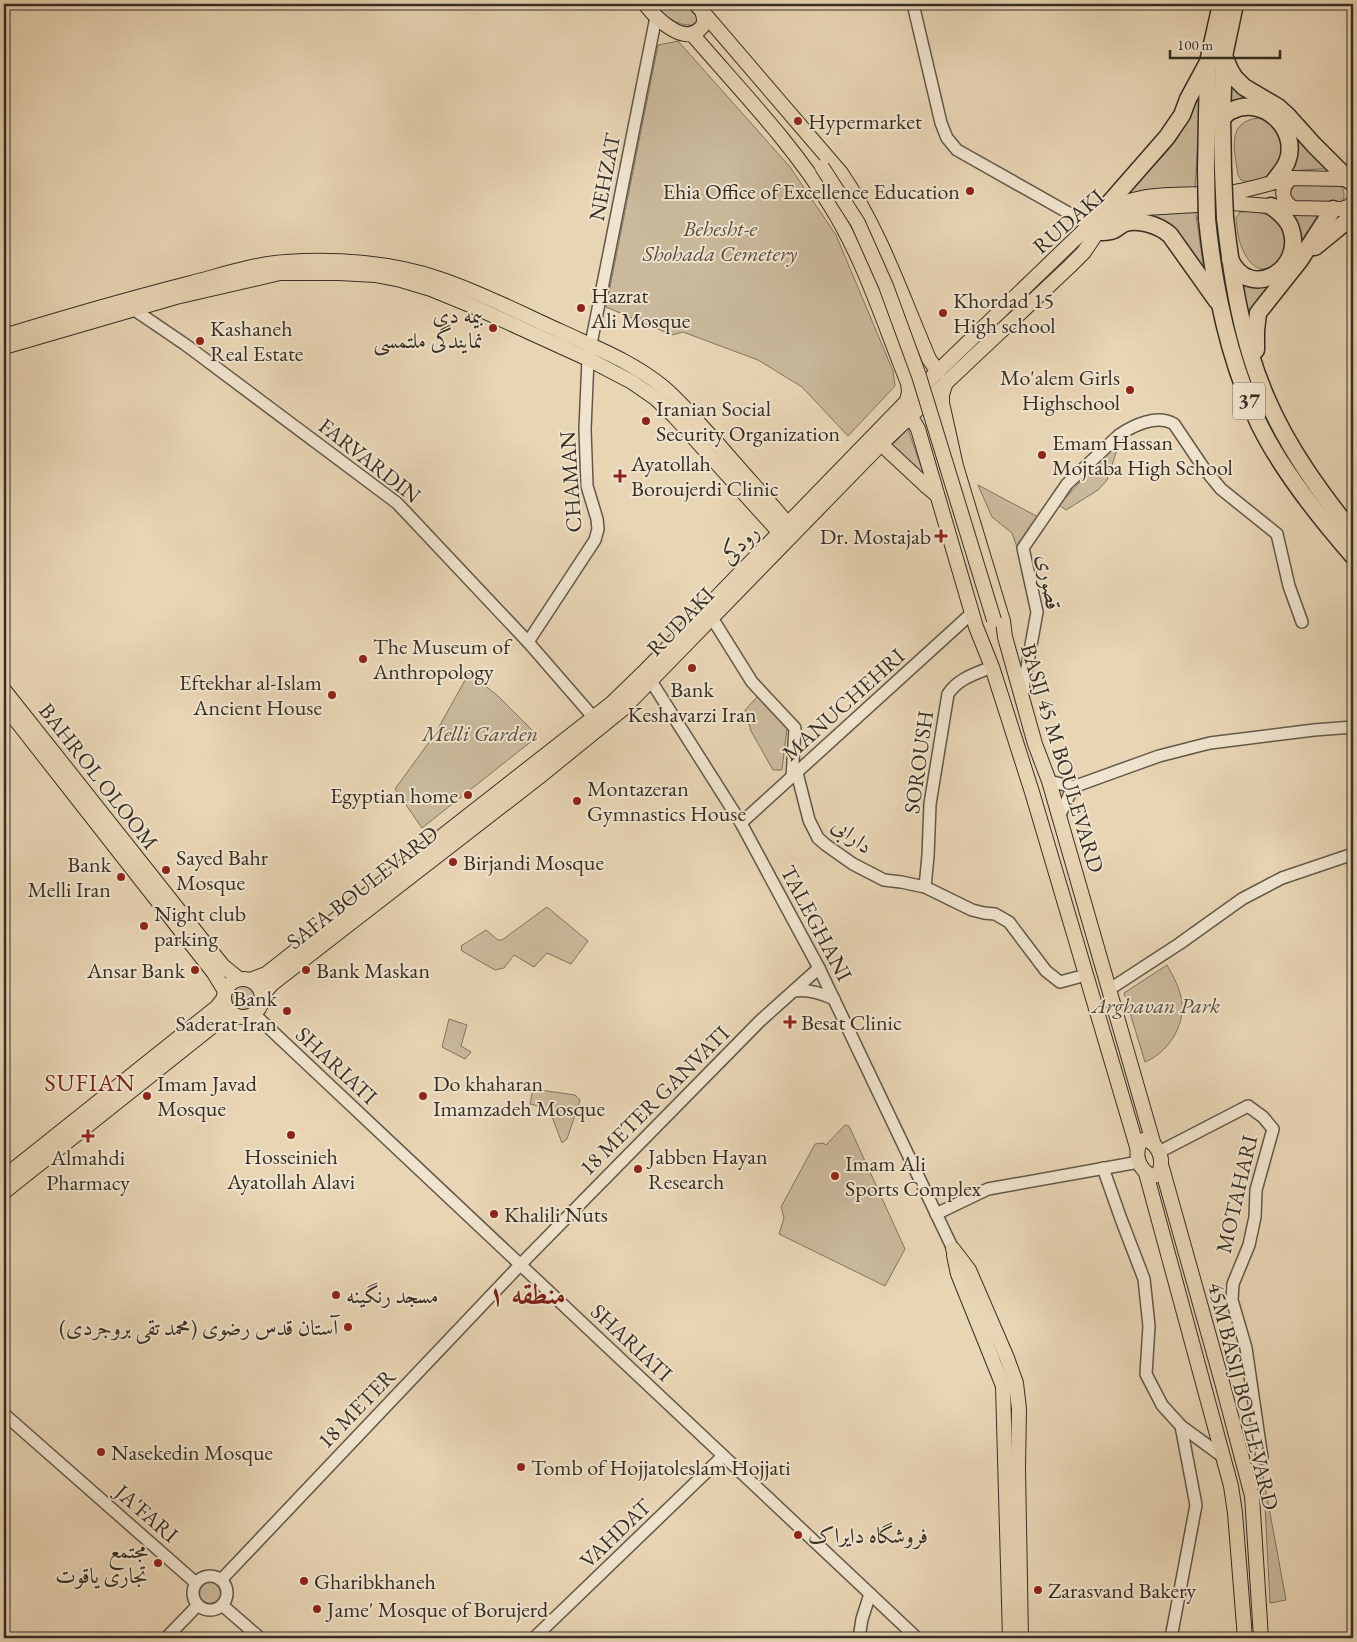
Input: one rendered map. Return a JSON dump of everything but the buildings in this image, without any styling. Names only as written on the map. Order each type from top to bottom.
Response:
[{"type":"highway","name":"37","points":[[1221,4],[1208,62],[1206,170],[1208,219],[1220,306],[1229,342],[1249,400],[1263,430],[1302,492],[1353,556]]},
{"type":"highway","name":"37","points":[[1235,4],[1224,56],[1222,118],[1225,218],[1238,303],[1256,371],[1267,399],[1290,444],[1321,492],[1353,533]]},
{"type":"highway","points":[[1224,56],[1235,78],[1244,87],[1278,107],[1352,183]]},
{"type":"highway","points":[[1208,62],[1188,99],[1182,115],[1167,137],[1094,228],[1111,231],[1129,222],[1149,224],[1163,230],[1170,235],[1220,306]]},
{"type":"highway","points":[[1222,118],[1231,110],[1255,107],[1272,114],[1284,125],[1290,149],[1288,161],[1274,181]]},
{"type":"highway","points":[[1230,257],[1237,270],[1244,275],[1258,280],[1272,277],[1282,270],[1289,260],[1293,248],[1292,230],[1281,214],[1271,206]]},
{"type":"highway","points":[[1300,260],[1353,207]]},
{"type":"highway","points":[[1256,371],[1258,313],[1300,260],[1333,209]]},
{"type":"main road","points":[[645,4],[656,17],[675,30],[692,34],[704,24],[699,7]]},
{"type":"main road","points":[[699,7],[817,165],[863,248],[915,387],[990,621],[1005,637]]},
{"type":"main road","points":[[692,34],[769,123],[817,165],[851,188],[886,253],[929,359],[938,372]]},
{"type":"main road","points":[[805,514],[889,428],[907,401],[909,392],[908,383],[852,246],[831,206],[817,165]]},
{"type":"main road","points":[[1292,178],[1286,183],[1284,195],[1286,204],[1293,208]]},
{"type":"main road","name":"RUDAKI","points":[[907,401],[1015,298],[1094,228],[1109,209],[1133,198],[1230,193],[1292,178],[1344,179],[1352,183]]},
{"type":"main road","name":"RUDAKI","points":[[647,678],[712,618],[781,537],[881,444],[889,428],[907,419],[924,404],[1084,252],[1094,228],[1126,213],[1145,208],[1231,203],[1293,208],[1342,209],[1353,207]]},
{"type":"main road","points":[[4,347],[223,275],[272,264],[299,262],[359,264],[396,268],[438,278],[491,300],[590,352],[637,368],[665,388],[700,424],[781,537]]},
{"type":"main road","points":[[1015,298],[1019,306],[1025,309]]},
{"type":"main road","points":[[4,336],[131,304]]},
{"type":"main road","points":[[993,319],[1001,321],[1003,330]]},
{"type":"main road","name":"BASIJ 45 M BOULEVARD","points":[[945,384],[942,403],[956,466],[1003,621],[1005,637],[1035,744],[1049,781],[1156,1147]]},
{"type":"main road","points":[[919,390],[924,404]]},
{"type":"main road","name":"BASIJ 45 M BOULEVARD","points":[[907,419],[914,422],[918,429],[972,614],[984,643],[1032,792],[1137,1147]]},
{"type":"main road","points":[[881,444],[925,485],[938,494]]},
{"type":"main road","name":"رودکی","points":[[647,678],[781,537]]},
{"type":"main road","points":[[984,643],[990,621]]},
{"type":"main road","name":"SAFA BOULEVARD","points":[[245,979],[266,974],[410,870],[510,791],[594,718],[647,678]]},
{"type":"main road","name":"SAFA BOULEVARD","points":[[510,791],[607,724],[647,678]]},
{"type":"main road","name":"BAHROL OLOOM","points":[[4,690],[223,966],[245,979]]},
{"type":"main road","points":[[4,705],[214,972],[225,995],[229,1010],[235,1015]]},
{"type":"main road","name":"SAFA BOULEVARD","points":[[262,995],[272,984],[375,896]]},
{"type":"main road","points":[[245,979],[260,987],[262,1003],[254,1014],[243,1017],[235,1015],[224,1017],[6,1183],[218,1007],[231,982],[245,979]]},
{"type":"main road","points":[[1137,1147],[1141,1141],[1146,1139],[1156,1147]]},
{"type":"main road","name":"45M BASIJ BOULEVARD","points":[[1137,1147],[1233,1500],[1245,1638]]},
{"type":"main road","name":"45M BASIJ BOULEVARD","points":[[1156,1147],[1161,1159],[1250,1490],[1254,1517],[1262,1638]]},
{"type":"main road","points":[[1143,1168],[1153,1176],[1158,1174],[1162,1168]]},
{"type":"main road","points":[[953,1249],[958,1274],[1003,1386],[1010,1638]]},
{"type":"main road","points":[[953,1249],[968,1270],[1016,1383],[1019,1409],[1018,1468],[1021,1638]]},
{"type":"street","points":[[913,4],[940,123],[947,138],[957,150],[1094,228]]},
{"type":"street","name":"NEHZAT","points":[[590,352],[656,17]]},
{"type":"street","name":"FARVARDIN","points":[[131,304],[397,503],[528,642],[594,718]]},
{"type":"street","name":"CHAMAN","points":[[528,642],[592,545],[598,529],[597,519],[587,486],[586,430],[590,352]]},
{"type":"street","name":"قصوری","points":[[1022,696],[1037,612],[1023,548],[1067,484],[1119,434],[1156,419],[1168,420],[1174,424],[1203,467],[1221,489],[1277,534],[1289,586],[1302,622]]},
{"type":"street","name":"MANUCHEHRI","points":[[741,823],[972,614]]},
{"type":"street","name":"دارابی","points":[[712,618],[752,682],[795,728],[794,775],[808,820],[818,838],[852,864],[884,880],[925,887],[972,910],[995,914],[1009,922],[1046,970],[1060,982],[1086,975]]},
{"type":"street","name":"SOROUSH","points":[[925,887],[930,804],[948,694],[957,683],[965,678],[992,667]]},
{"type":"street","name":"TALEGHANI","points":[[647,678],[741,823],[819,968],[953,1249]]},
{"type":"street","points":[[1049,781],[1072,787],[1159,756],[1210,743],[1353,727]]},
{"type":"street","points":[[1059,817],[1072,787]]},
{"type":"street","points":[[1110,989],[1179,944],[1242,899],[1282,878],[1353,854]]},
{"type":"street","name":"18 METER GANVATI","points":[[520,1264],[753,1028],[819,968]]},
{"type":"street","points":[[794,991],[814,992],[834,999]]},
{"type":"street","name":"SHARIATI","points":[[254,1014],[917,1638]]},
{"type":"street","name":"MOTAHARI","points":[[1156,1147],[1248,1106],[1263,1117],[1273,1129],[1256,1190],[1256,1217],[1249,1245],[1233,1284],[1232,1292],[1232,1300],[1246,1348],[1262,1458]]},
{"type":"street","points":[[1104,1168],[1144,1279],[1149,1326],[1146,1374],[1162,1404],[1181,1426],[1222,1456]]},
{"type":"street","points":[[936,1214],[988,1189],[1104,1168],[1143,1168]]},
{"type":"street","name":"18 METER","points":[[221,1580],[520,1264]]},
{"type":"street","name":"JA'FARI","points":[[4,1414],[196,1583]]},
{"type":"street","points":[[1171,1638],[1196,1505],[1181,1426]]},
{"type":"street","name":"VAHDAT","points":[[534,1638],[723,1456]]},
{"type":"street","points":[[208,1576],[221,1580],[225,1585],[227,1595],[222,1605],[208,1610],[198,1606],[192,1592],[196,1583],[208,1576]]},
{"type":"street","points":[[859,1638],[862,1619],[870,1594]]},
{"type":"street","points":[[222,1605],[260,1638]]},
{"type":"street","points":[[166,1638],[198,1606]]},
{"type":"green space","points":[[655,4],[684,4],[698,20],[692,25],[681,24],[666,16]]},
{"type":"green space","name":"Behesht-e Shohada Cemetery","points":[[678,41],[790,167],[836,235],[893,371],[895,386],[848,436],[802,387],[758,360],[683,332],[672,335],[606,307],[658,45]]},
{"type":"green space","points":[[1229,82],[1282,115],[1312,153],[1333,168],[1291,171],[1296,152],[1293,135],[1288,127],[1277,113],[1261,104],[1247,102],[1230,106]]},
{"type":"green space","points":[[1201,92],[1195,188],[1127,194],[1177,139]]},
{"type":"green space","points":[[1258,118],[1265,119],[1274,126],[1282,144],[1281,161],[1274,171],[1264,178],[1253,181],[1241,180],[1238,175],[1234,139],[1241,125]]},
{"type":"green space","points":[[1340,184],[1344,194],[1342,204],[1298,205],[1290,199],[1291,191],[1295,185]]},
{"type":"green space","points":[[1195,208],[1205,278],[1171,226],[1156,218],[1128,215]]},
{"type":"green space","points":[[1251,211],[1274,218],[1280,222],[1286,232],[1286,243],[1283,253],[1277,262],[1269,268],[1260,269],[1251,262],[1241,245],[1236,218],[1240,212]]},
{"type":"green space","points":[[1288,214],[1322,216],[1292,267],[1249,315],[1237,280],[1282,275]]},
{"type":"green space","points":[[908,429],[927,484],[891,446]]},
{"type":"green space","points":[[1116,442],[1119,444],[1107,480],[1098,490],[1066,510],[1059,505]]},
{"type":"green space","points":[[978,485],[1040,518],[1018,550],[1012,533],[992,517]]},
{"type":"green space","name":"Melli Garden","points":[[469,673],[498,696],[538,736],[422,828],[395,789],[435,734]]},
{"type":"green space","points":[[757,697],[787,728],[782,770],[773,770],[751,731],[745,710]]},
{"type":"green space","points":[[547,907],[588,941],[571,964],[547,953],[534,967],[514,955],[504,968],[495,970],[462,951],[461,946],[486,930],[498,940],[502,940]]},
{"type":"green space","name":"Arghavan Park","points":[[1167,965],[1180,993],[1182,1014],[1175,1034],[1169,1043],[1162,1051],[1145,1062],[1124,993]]},
{"type":"green space","points":[[243,986],[252,989],[255,998],[252,1007],[243,1010],[234,1007],[231,998],[234,989]]},
{"type":"green space","points":[[449,1019],[467,1025],[461,1046],[471,1052],[465,1059],[442,1047]]},
{"type":"green space","points":[[533,1089],[575,1095],[580,1100],[567,1139],[562,1143],[549,1109],[530,1104]]},
{"type":"green space","name":"Imam Ali Sports Complex","points":[[845,1125],[849,1126],[905,1249],[885,1286],[779,1234],[784,1218],[781,1207],[815,1144],[823,1143],[826,1145]]},
{"type":"green space","points":[[1263,1475],[1286,1600],[1270,1603],[1265,1506],[1260,1478]]},
{"type":"green space","points":[[210,1581],[218,1585],[222,1593],[218,1601],[210,1605],[202,1601],[198,1593],[202,1585]]},
{"type":"place","name":"Hypermarket","points":[[798,121]]},
{"type":"place","name":"Ehia Office of Excellence Education","points":[[970,191]]},
{"type":"place","name":"Hazrat Ali Mosque","points":[[581,308]]},
{"type":"place","name":"Khordad 15 High school","points":[[943,313]]},
{"type":"place","name":"بیمه دی نمایندگی ملتمسی","points":[[493,328]]},
{"type":"place","name":"Kashaneh Real Estate","points":[[200,341]]},
{"type":"place","name":"Mo'alem Girls Highschool","points":[[1130,390]]},
{"type":"place","name":"Iranian Social Security Organization","points":[[646,421]]},
{"type":"place","name":"Emam Hassan Mojtaba High School","points":[[1042,455]]},
{"type":"place","name":"Ayatollah Boroujerdi Clinic","points":[[620,476]]},
{"type":"place","name":"Dr. Mostajab","points":[[941,536]]},
{"type":"place","name":"The Museum of Anthropology","points":[[363,659]]},
{"type":"place","name":"Bank Keshavarzi Iran","points":[[692,668]]},
{"type":"place","name":"Eftekhar al-Islam Ancient House","points":[[332,695]]},
{"type":"place","name":"Egyptian home","points":[[468,795]]},
{"type":"place","name":"Montazeran Gymnastics House","points":[[577,801]]},
{"type":"place","name":"Birjandi Mosque","points":[[453,862]]},
{"type":"place","name":"Sayed Bahr Mosque","points":[[166,870]]},
{"type":"place","name":"Bank Melli Iran","points":[[121,877]]},
{"type":"place","name":"Night club parking","points":[[144,926]]},
{"type":"place","name":"Ansar Bank","points":[[195,970]]},
{"type":"place","name":"Bank Maskan","points":[[306,970]]},
{"type":"place","name":"Bank Saderat Iran","points":[[287,1011]]},
{"type":"place","name":"Besat Clinic","points":[[790,1022]]},
{"type":"place","name":"Imam Javad Mosque","points":[[147,1096]]},
{"type":"place","name":"Do khaharan Imamzadeh Mosque","points":[[423,1096]]},
{"type":"place","name":"Hosseinieh Ayatollah Alavi","points":[[291,1135]]},
{"type":"place","name":"Almahdi Pharmacy","points":[[88,1136]]},
{"type":"place","name":"Jabben Hayan Research","points":[[638,1169]]},
{"type":"place","name":"Imam Ali Sports Complex","points":[[835,1176]]},
{"type":"place","name":"Khalili Nuts","points":[[494,1214]]},
{"type":"place","name":"مسجد رنگینه","points":[[336,1295]]},
{"type":"place","name":"آستان قدس رضوی (محمد تقی بروجردی)","points":[[348,1327]]},
{"type":"place","name":"Nasekedin Mosque","points":[[101,1452]]},
{"type":"place","name":"Tomb of Hojjatoleslam Hojjati","points":[[521,1467]]},
{"type":"place","name":"فروشگاه دایراک","points":[[798,1535]]},
{"type":"place","name":"مجتمع تجاری یاقوت","points":[[158,1563]]},
{"type":"place","name":"Gharibkhaneh","points":[[304,1581]]},
{"type":"place","name":"Zarasvand Bakery","points":[[1038,1590]]},
{"type":"place","name":"Jame' Mosque of Borujerd","points":[[317,1609]]},
{"type":"district","name":"SUFIAN","points":[[90,1083]]},
{"type":"district","name":"منطقه ۱","points":[[527,1294]]}]
